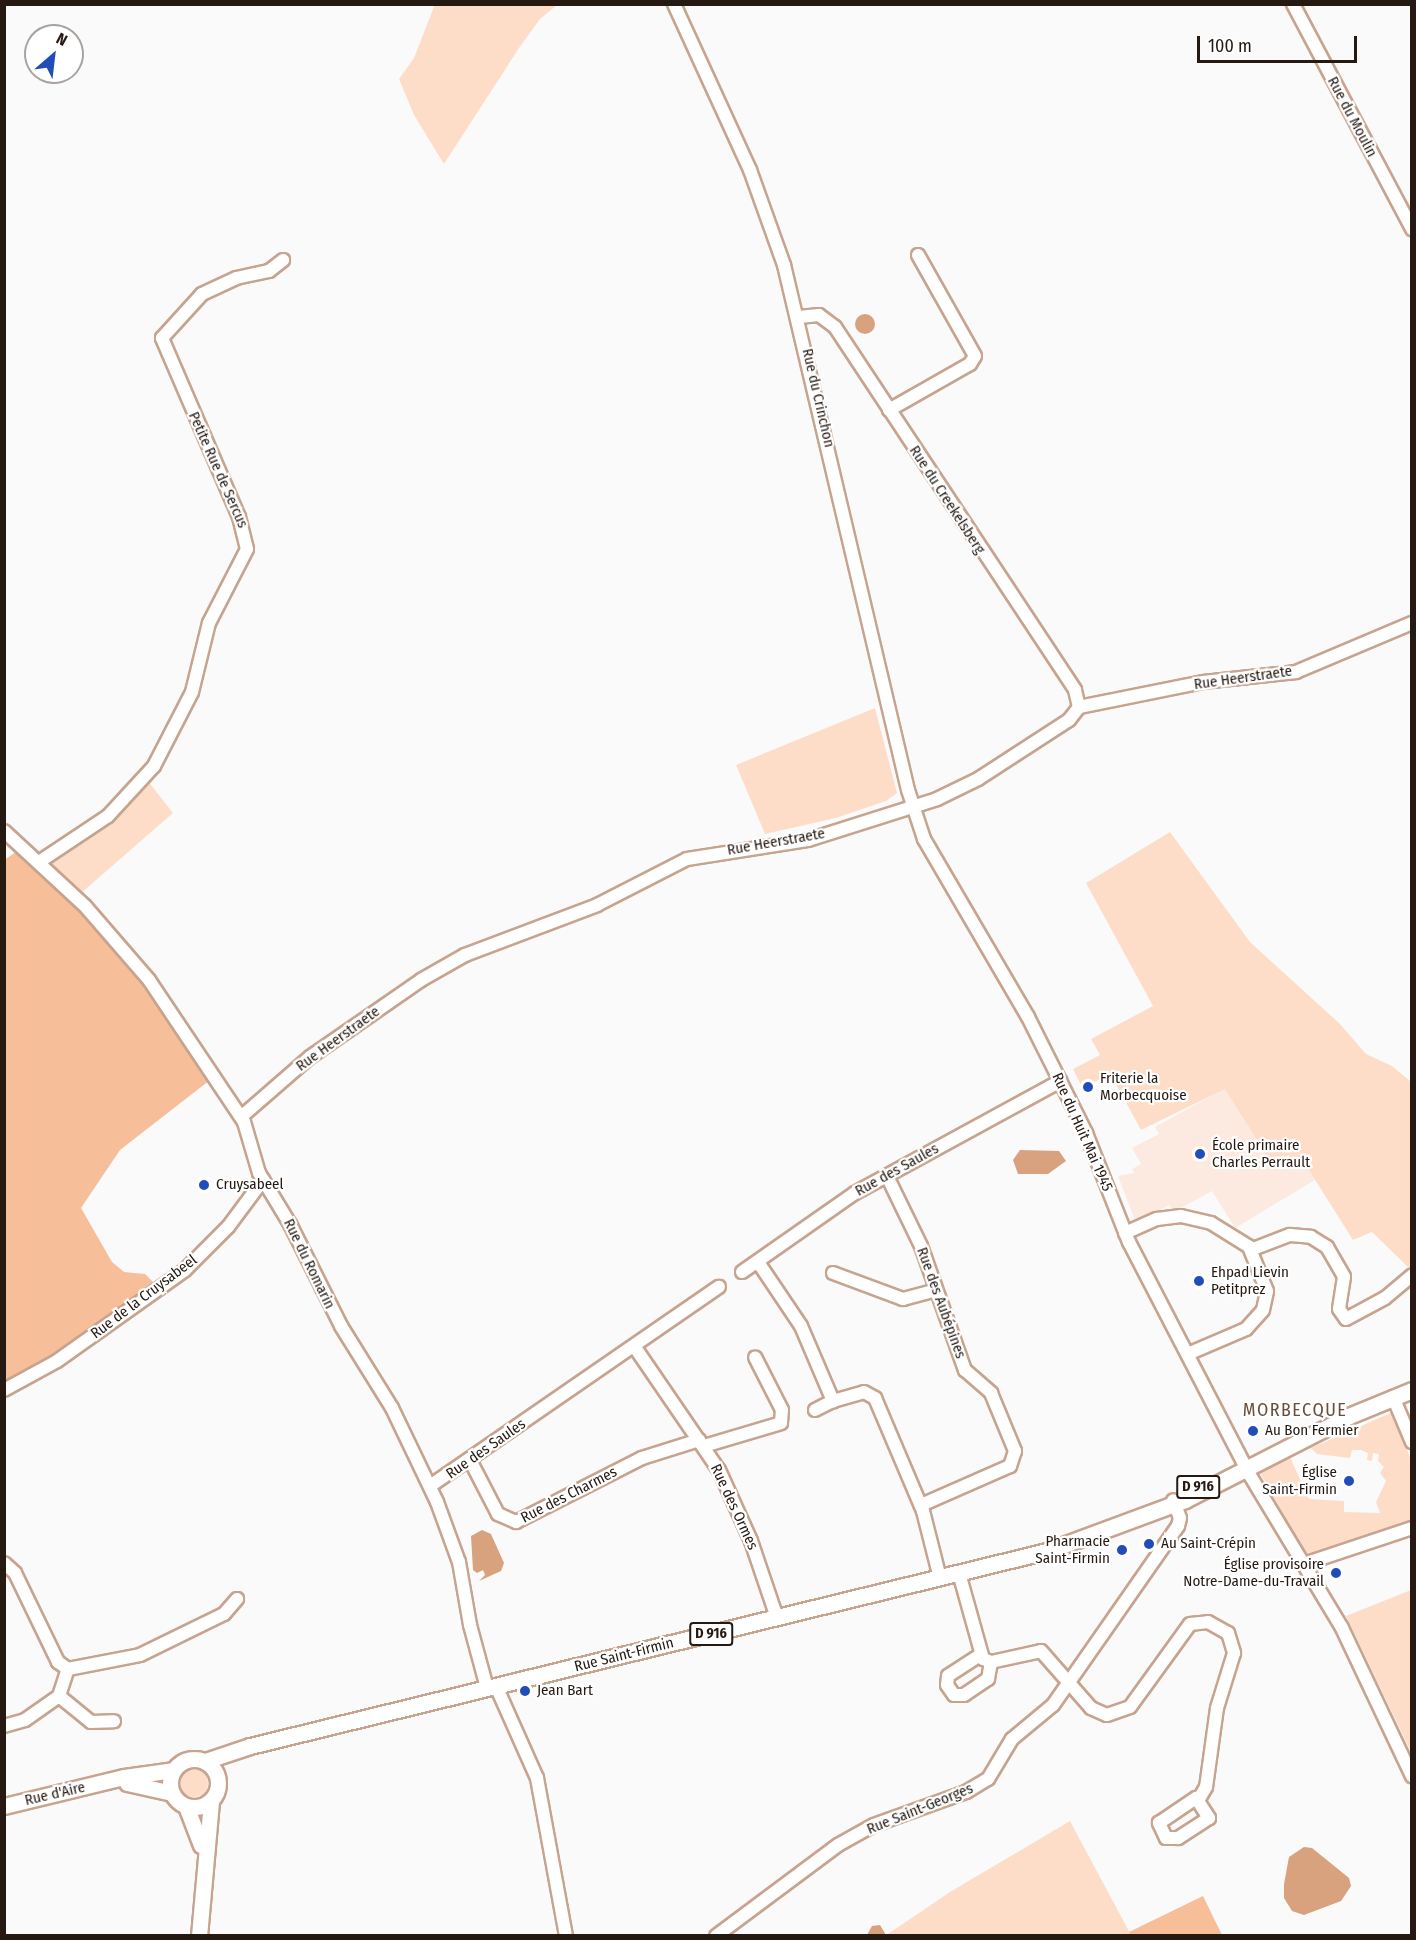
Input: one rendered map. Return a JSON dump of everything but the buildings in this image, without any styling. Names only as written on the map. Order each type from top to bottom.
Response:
[{"type":"main road","name":"D 916","points":[[1245,1466],[1349,1416],[1412,1390]]},
{"type":"main road","name":"Rue Saint-Firmin","points":[[205,1761],[266,1743],[1047,1551],[1174,1502],[1245,1466]]},
{"type":"main road","name":"Rue Saint-Firmin","points":[[219,1780],[233,1763],[266,1743]]},
{"type":"main road","points":[[199,1935],[203,1859],[211,1801],[219,1780],[214,1769],[205,1761],[186,1760],[173,1770],[172,1792],[186,1806],[196,1823],[203,1859]]},
{"type":"main road","name":"Rue d'Aire","points":[[4,1806],[173,1770]]},
{"type":"main road","name":"Rue d'Aire","points":[[106,1783],[145,1784],[172,1792]]},
{"type":"main road","points":[[186,1806],[199,1807],[211,1801]]},
{"type":"street","name":"Rue du Crinchon","points":[[674,4],[753,178],[799,317],[913,807]]},
{"type":"street","name":"Rue du Moulin","points":[[1293,4],[1412,229]]},
{"type":"street","points":[[889,410],[970,364],[975,356],[918,255]]},
{"type":"street","name":"Petite Rue de Sercus","points":[[39,862],[108,816],[154,766],[195,684],[212,617],[247,549],[239,517],[162,345],[163,335],[202,294],[243,275],[269,271],[283,260]]},
{"type":"street","name":"Rue du Creekelsberg","points":[[799,317],[819,315],[831,322],[1075,690],[1079,707]]},
{"type":"street","name":"Rue Heerstraete","points":[[241,1117],[310,1058],[421,980],[465,955],[597,905],[680,861],[808,840],[913,807],[978,779],[1069,720],[1079,707],[1203,682],[1296,672],[1412,623]]},
{"type":"street","name":"Rue du Huit Mai 1945","points":[[913,807],[935,861],[1017,998],[1060,1081],[1091,1144],[1125,1233],[1190,1353],[1245,1466],[1342,1628],[1412,1776]]},
{"type":"street","name":"Rue du Romarin","points":[[4,831],[86,906],[149,980],[241,1117],[263,1180],[290,1224],[341,1326],[392,1408],[430,1486],[459,1562],[470,1625],[492,1687]]},
{"type":"street","name":"Rue des Saules","points":[[742,1272],[841,1203],[1060,1081]]},
{"type":"street","name":"Rue des Aubépines","points":[[887,1176],[921,1246],[965,1370],[991,1394],[1016,1457],[1008,1468],[921,1505]]},
{"type":"street","name":"Rue de la Cruysabeel","points":[[4,1390],[57,1362],[185,1270],[228,1227],[263,1180]]},
{"type":"street","points":[[1125,1233],[1163,1217],[1189,1216],[1211,1223],[1249,1247],[1257,1249],[1295,1235],[1324,1244],[1344,1277],[1339,1309],[1346,1319],[1385,1298],[1412,1275]]},
{"type":"street","points":[[1190,1353],[1246,1329],[1263,1310],[1268,1291],[1249,1247]]},
{"type":"street","points":[[758,1262],[801,1326],[833,1401]]},
{"type":"street","points":[[833,1274],[903,1299],[936,1290]]},
{"type":"street","name":"Rue des Saules","points":[[430,1486],[719,1287]]},
{"type":"street","name":"Rue des Ormes","points":[[634,1346],[723,1478],[748,1533],[777,1618]]},
{"type":"street","name":"Rue des Charmes","points":[[470,1460],[498,1514],[516,1522],[642,1458],[781,1423],[782,1410],[755,1357]]},
{"type":"street","points":[[815,1410],[833,1401],[864,1392],[875,1398],[921,1505],[940,1578]]},
{"type":"street","points":[[1393,1397],[1412,1442]]},
{"type":"street","name":"Rue Saint-Georges","points":[[716,1935],[838,1845],[874,1825],[984,1783],[1012,1739],[1049,1710],[1068,1680],[1103,1638],[1178,1526],[1180,1518],[1174,1502]]},
{"type":"street","points":[[1304,1564],[1412,1528]]},
{"type":"street","points":[[4,1563],[15,1573],[58,1662],[68,1669],[140,1655],[224,1614],[237,1599]]},
{"type":"street","points":[[958,1574],[985,1658],[1041,1651],[1096,1711],[1117,1715],[1138,1698],[1190,1624],[1208,1622],[1228,1633],[1234,1653],[1217,1708],[1206,1787],[1198,1801]]},
{"type":"street","points":[[4,1726],[25,1720],[59,1696],[68,1669]]},
{"type":"street","points":[[492,1687],[537,1778],[566,1935]]},
{"type":"street","points":[[59,1696],[92,1722],[114,1721]]},
{"type":"shaded area","points":[[435,4],[557,5],[540,19],[519,48],[444,164],[414,115],[399,79],[414,58]]},
{"type":"shaded area","points":[[865,314],[872,317],[875,324],[872,331],[865,334],[858,331],[855,324],[858,317]]},
{"type":"shaded area","points":[[875,708],[897,793],[886,801],[836,818],[765,834],[736,765]]},
{"type":"shaded area","points":[[148,781],[173,813],[80,894],[49,862],[117,815]]},
{"type":"shaded area","points":[[1170,832],[1250,942],[1340,1024],[1366,1054],[1392,1066],[1411,1082],[1411,1270],[1372,1232],[1353,1240],[1302,1159],[1276,1171],[1225,1089],[1141,1130],[1111,1075],[1082,1087],[1073,1069],[1100,1055],[1091,1039],[1153,1006],[1086,883]]},
{"type":"shaded area","points":[[19,850],[85,912],[151,991],[210,1080],[120,1150],[81,1208],[112,1262],[124,1272],[145,1274],[156,1285],[69,1347],[5,1383],[4,860]]},
{"type":"shaded area","name":"École primaire Charles Perrault","points":[[1225,1088],[1276,1171],[1302,1159],[1315,1180],[1235,1228],[1212,1191],[1174,1212],[1169,1205],[1136,1223],[1118,1176],[1134,1173],[1132,1169],[1141,1164],[1132,1148],[1159,1134],[1155,1127]]},
{"type":"shaded area","points":[[1020,1150],[1059,1151],[1066,1161],[1048,1174],[1018,1174],[1013,1160]]},
{"type":"shaded area","points":[[1393,1412],[1411,1460],[1411,1522],[1308,1557],[1260,1473],[1290,1457],[1309,1499],[1344,1501],[1344,1512],[1380,1513],[1376,1502],[1386,1481],[1380,1473],[1384,1467],[1378,1461],[1379,1454],[1373,1453],[1372,1461],[1367,1460],[1368,1453],[1361,1450],[1352,1450],[1350,1458],[1317,1454],[1311,1448]]},
{"type":"shaded area","points":[[482,1530],[491,1534],[504,1563],[501,1571],[479,1581],[485,1575],[483,1570],[477,1573],[473,1570],[471,1536]]},
{"type":"shaded area","points":[[1411,1590],[1411,1752],[1346,1616]]},
{"type":"shaded area","points":[[194,1769],[204,1773],[208,1783],[204,1793],[194,1797],[184,1793],[180,1783],[184,1773]]},
{"type":"shaded area","points":[[1070,1821],[1131,1935],[885,1936],[950,1892]]},
{"type":"shaded area","points":[[1304,1847],[1312,1848],[1349,1878],[1351,1886],[1341,1901],[1304,1915],[1292,1911],[1284,1898],[1284,1884],[1289,1857]]},
{"type":"shaded area","points":[[1203,1896],[1222,1935],[1131,1936],[1129,1932]]},
{"type":"shaded area","points":[[880,1925],[886,1935],[867,1935],[872,1926]]},
{"type":"place","name":"Friterie la Morbecquoise","points":[[1088,1087]]},
{"type":"place","name":"École primaire Charles Perrault","points":[[1200,1154]]},
{"type":"place","name":"Cruysabeel","points":[[204,1185]]},
{"type":"place","name":"Ehpad Lievin Petitprez","points":[[1199,1281]]},
{"type":"place","name":"Au Bon Fermier","points":[[1253,1431]]},
{"type":"place","name":"Église Saint-Firmin","points":[[1349,1481]]},
{"type":"place","name":"Au Saint-Crépin","points":[[1149,1544]]},
{"type":"place","name":"Pharmacie Saint-Firmin","points":[[1122,1550]]},
{"type":"place","name":"Église provisoire Notre-Dame-du-Travail","points":[[1336,1573]]},
{"type":"place","name":"Jean Bart","points":[[525,1691]]},
{"type":"district","name":"MORBECQUE","points":[[1295,1410]]}]
